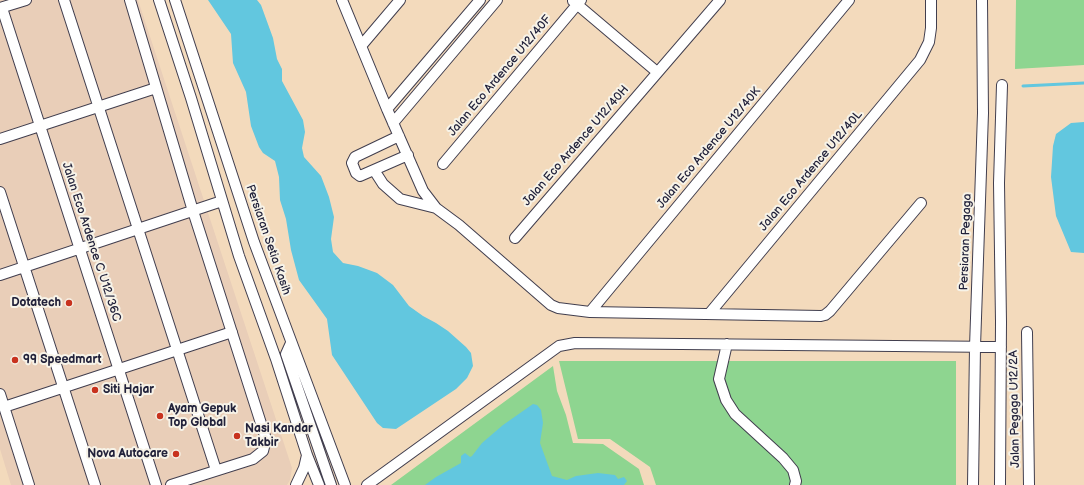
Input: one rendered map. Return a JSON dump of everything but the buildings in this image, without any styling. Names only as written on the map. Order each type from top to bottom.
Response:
[{"type":"street","points":[[1,8],[26,0]]},
{"type":"street","points":[[64,0],[216,470]]},
{"type":"street","points":[[130,0],[193,211],[266,439],[263,451],[253,459],[171,485]]},
{"type":"street","points":[[159,0],[191,98],[239,256],[276,359],[307,455],[319,485]]},
{"type":"street","name":"Persiaran Setia Kasih","points":[[174,0],[254,242],[345,485]]},
{"type":"street","points":[[342,0],[423,191],[436,208],[459,225],[551,305],[558,308],[590,312],[825,315],[922,203]]},
{"type":"street","points":[[361,46],[400,0]]},
{"type":"street","points":[[387,109],[480,0]]},
{"type":"street","points":[[393,123],[497,0]]},
{"type":"street","name":"Jalan Eco Ardence U12/40H","points":[[515,238],[720,0]]},
{"type":"street","name":"Jalan Eco Ardence U12/40K","points":[[590,312],[849,0]]},
{"type":"street","name":"Jalan Eco Ardence U12/40L","points":[[709,314],[920,60],[928,42],[931,28],[931,0]]},
{"type":"street","name":"Persiaran Pegaga","points":[[973,485],[975,347],[984,113],[982,0]]},
{"type":"street","points":[[577,1],[657,72]]},
{"type":"street","name":"Jalan Eco Ardence U12/40F","points":[[443,164],[577,1]]},
{"type":"street","name":"Jalan Eco Ardence C U12/36C","points":[[1,8],[156,485]]},
{"type":"street","points":[[1000,485],[1001,347],[999,183],[1002,85]]},
{"type":"street","points":[[0,139],[156,88]]},
{"type":"street","points":[[399,136],[355,157],[352,163],[356,174],[360,176],[408,155]]},
{"type":"street","points":[[374,170],[383,184],[400,199],[436,208]]},
{"type":"street","points":[[0,192],[95,485]]},
{"type":"street","points":[[0,274],[222,201]]},
{"type":"street","points":[[4,408],[232,332]]},
{"type":"street","name":"Jalan Pegaga U12/2A","points":[[1027,332],[1028,485]]},
{"type":"street","points":[[291,343],[286,354],[331,485]]},
{"type":"street","points":[[367,485],[559,346],[575,343],[1001,347]]},
{"type":"street","points":[[727,344],[719,379],[726,400],[735,414],[793,470],[796,481],[795,485]]},
{"type":"street","points":[[0,394],[29,485]]},
{"type":"street","points":[[296,485],[304,468],[307,455]]},
{"type":"shaded area","points":[[0,0],[138,0],[292,468],[290,480],[287,485],[11,485],[0,449]]},
{"type":"green space","points":[[1016,0],[1084,0],[1084,65],[1015,69]]},
{"type":"green space","points":[[559,361],[956,361],[956,485],[656,485],[650,467],[610,439],[578,439]]},
{"type":"green space","points":[[553,366],[557,391],[566,415],[573,443],[603,444],[639,469],[644,485],[391,485]]},
{"type":"water","points":[[208,0],[257,0],[261,5],[273,38],[277,59],[282,69],[282,81],[303,120],[305,132],[302,148],[304,157],[321,176],[329,197],[334,217],[331,239],[333,252],[343,263],[358,266],[377,273],[393,285],[409,306],[448,331],[471,353],[473,366],[467,378],[456,389],[396,429],[383,428],[377,423],[332,355],[327,319],[299,280],[291,250],[286,219],[280,200],[279,177],[275,161],[263,153],[259,147],[251,126],[246,92],[233,63],[231,34]]},
{"type":"water","points":[[1084,122],[1084,253],[1071,252],[1056,216],[1051,177],[1053,146],[1056,134],[1071,123]]},
{"type":"water","points":[[533,404],[537,405],[541,410],[543,423],[540,443],[552,476],[567,480],[576,476],[598,473],[615,475],[618,479],[624,477],[627,481],[624,485],[425,485],[461,463],[461,456],[465,453],[470,457],[472,456],[482,443],[503,425]]},
{"type":"waterway","points":[[1023,86],[1084,83]]},
{"type":"place","name":"Dotatech","points":[[69,303]]},
{"type":"place","name":"99 Speedmart","points":[[15,360]]},
{"type":"place","name":"Siti Hajar","points":[[95,390]]},
{"type":"place","name":"Ayam Gepuk Top Global","points":[[160,416]]},
{"type":"place","name":"Nasi Kandar Takbir","points":[[237,436]]},
{"type":"place","name":"Nova Autocare","points":[[176,454]]}]
